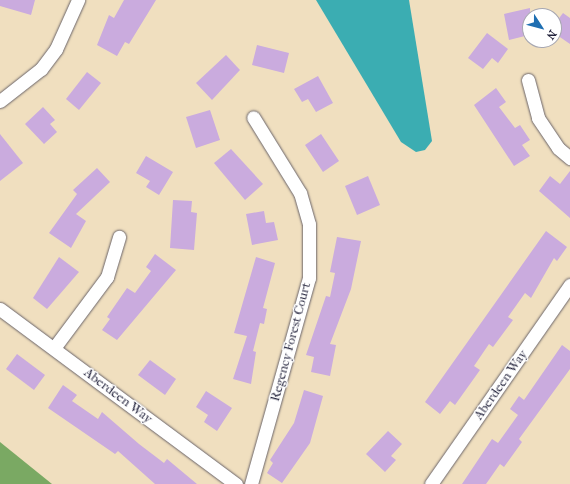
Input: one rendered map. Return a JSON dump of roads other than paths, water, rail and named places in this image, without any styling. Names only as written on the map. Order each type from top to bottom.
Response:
[{"type":"street","points":[[0,101],[41,69],[56,50],[78,0]]},
{"type":"street","points":[[528,80],[538,118],[558,148],[570,158]]},
{"type":"street","name":"Regency Forest Court","points":[[251,484],[309,278],[310,224],[300,193],[253,117]]},
{"type":"street","points":[[54,348],[107,277],[120,237]]},
{"type":"street","name":"Aberdeen Way","points":[[431,484],[570,285]]},
{"type":"street","name":"Aberdeen Way","points":[[0,309],[236,484]]},
{"type":"water","points":[[316,0],[409,0],[432,141],[425,150],[416,152],[401,142]]}]
